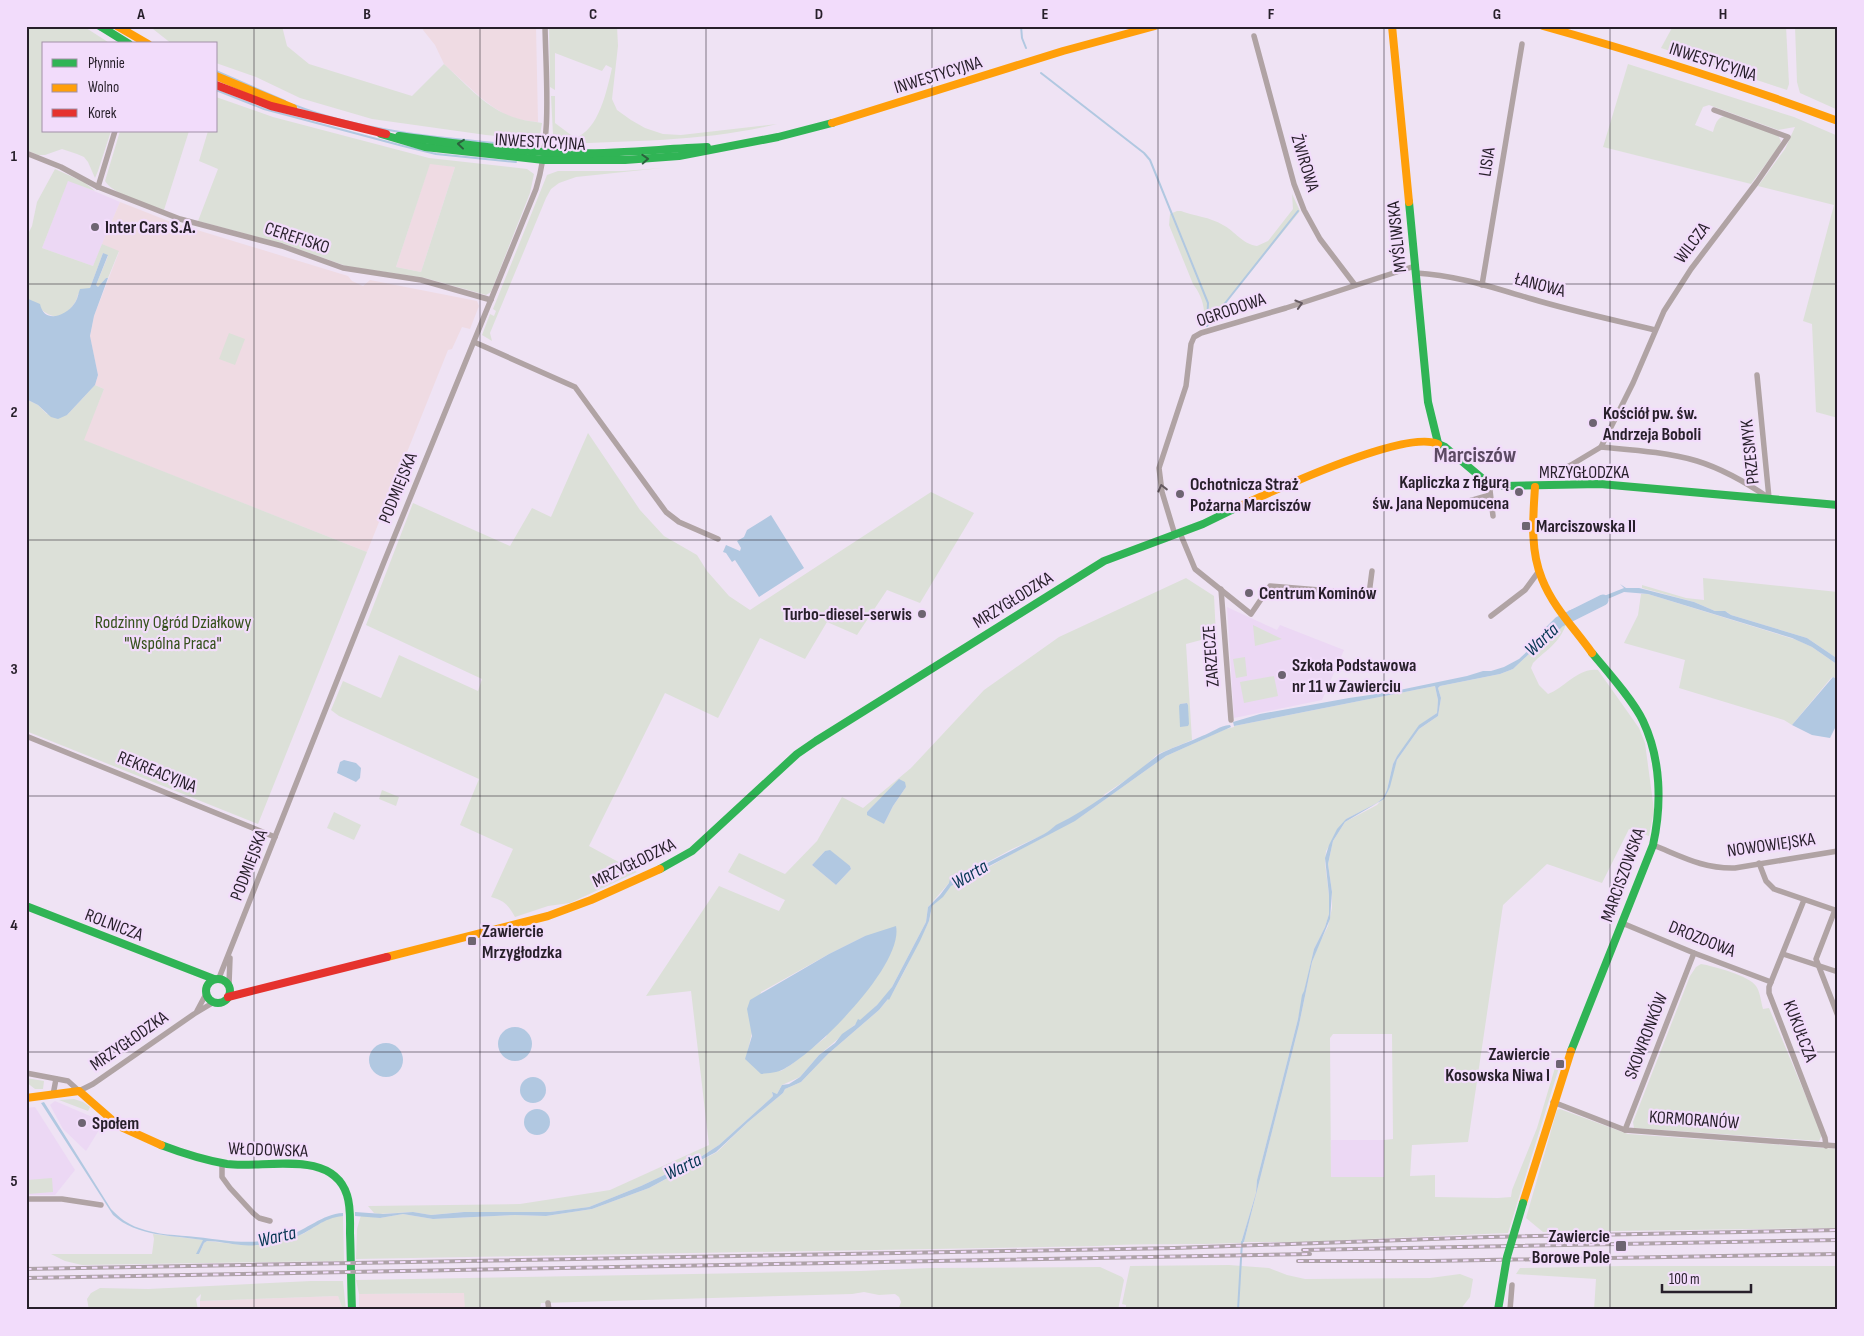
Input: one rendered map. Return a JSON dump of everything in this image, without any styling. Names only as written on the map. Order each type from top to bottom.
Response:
[{"type":"street","points":[[100,26],[126,42]]},
{"type":"street","points":[[117,26],[143,42]]},
{"type":"street","name":"PODMIEJSKA","points":[[217,978],[230,952],[384,562],[536,189],[544,160],[547,120],[545,26]]},
{"type":"street","name":"INWESTYCYJNA","points":[[218,86],[271,106],[424,147],[544,160],[662,158],[778,137],[835,122],[1063,52],[1155,26]]},
{"type":"street","name":"MYŚLIWSKA","points":[[1392,26],[1428,402],[1438,444]]},
{"type":"street","name":"INWESTYCYJNA","points":[[1536,26],[1615,46],[1779,99],[1838,121]]},
{"type":"street","name":"ŻWIROWA","points":[[1254,36],[1294,184],[1304,210],[1320,238],[1355,285]]},
{"type":"street","name":"LISIA","points":[[1482,285],[1522,44]]},
{"type":"street","name":"INWESTYCYJNA","points":[[218,77],[316,117]]},
{"type":"street","name":"WILCZA","points":[[1601,447],[1633,383],[1664,310],[1691,269],[1762,176],[1788,136],[1714,110]]},
{"type":"street","points":[[98,186],[115,132]]},
{"type":"street","name":"INWESTYCYJNA","points":[[381,134],[563,153],[619,153],[729,146]]},
{"type":"street","name":"CEREFISKO","points":[[26,153],[170,216],[249,239],[282,246],[334,266],[360,272],[422,280],[491,300]]},
{"type":"street","name":"ŁANOWA","points":[[1416,270],[1482,285],[1533,300],[1655,330]]},
{"type":"street","name":"OGRODOWA","points":[[1178,534],[1162,492],[1158,468],[1184,394],[1188,372],[1188,356],[1194,337],[1201,332],[1302,303],[1355,285],[1416,270]]},
{"type":"street","points":[[474,342],[575,388],[666,512],[680,522],[718,539]]},
{"type":"street","name":"PRZESMYK","points":[[1757,375],[1769,498]]},
{"type":"street","name":"MRZYGŁODZKA","points":[[228,997],[548,916],[578,906],[643,878],[692,851],[797,754],[820,738],[1104,562],[1178,534],[1277,489],[1376,450],[1414,442],[1438,444],[1489,482],[1504,486],[1600,484],[1838,505]]},
{"type":"street","points":[[1549,476],[1601,447]]},
{"type":"street","name":"PRZESMYK","points":[[1601,447],[1680,457],[1699,462],[1743,481],[1769,498]]},
{"type":"street","points":[[1489,482],[1493,516]]},
{"type":"street","name":"MARCISZOWSKA","points":[[1498,1310],[1504,1272],[1523,1203],[1569,1056],[1653,845],[1658,821],[1655,756],[1642,719],[1562,614],[1547,592],[1539,571],[1534,543],[1535,486]]},
{"type":"street","points":[[1452,506],[1490,495]]},
{"type":"street","points":[[1178,534],[1195,569],[1251,614],[1270,586],[1369,594],[1372,571]]},
{"type":"street","points":[[1491,616],[1525,590],[1539,571]]},
{"type":"street","name":"ZARZECZE","points":[[1220,588],[1231,720]]},
{"type":"street","name":"REKREACYJNA","points":[[26,736],[275,837]]},
{"type":"street","name":"NOWOWIEJSKA","points":[[1653,845],[1713,867],[1734,868],[1838,851]]},
{"type":"street","points":[[1759,863],[1769,886],[1836,910],[1816,959],[1838,1016]]},
{"type":"street","name":"KUKUŁCZA","points":[[1804,900],[1786,938],[1783,954],[1769,988],[1771,1000],[1825,1138],[1826,1146]]},
{"type":"street","name":"ROLNICZA","points":[[26,906],[217,978]]},
{"type":"street","name":"DROZDOWA","points":[[1622,923],[1771,982]]},
{"type":"street","name":"PODMIEJSKA","points":[[229,985],[230,952]]},
{"type":"street","name":"SKOWRONKÓW","points":[[1625,1130],[1694,953]]},
{"type":"street","points":[[1783,954],[1838,972]]},
{"type":"street","name":"ROLNICZA","points":[[192,970],[207,985]]},
{"type":"street","points":[[217,978],[229,985],[228,997],[223,1002],[214,1002],[206,994],[207,985],[217,978]]},
{"type":"street","name":"MRZYGŁODZKA","points":[[229,985],[253,990]]},
{"type":"street","name":"MRZYGŁODZKA","points":[[194,1014],[206,994]]},
{"type":"street","name":"MRZYGŁODZKA","points":[[79,1091],[93,1084],[214,1002]]},
{"type":"street","points":[[26,1073],[69,1082],[79,1091]]},
{"type":"street","points":[[49,1095],[56,1079]]},
{"type":"street","points":[[28,1098],[79,1091]]},
{"type":"street","name":"WŁODOWSKA","points":[[79,1091],[107,1117],[126,1131],[177,1150],[222,1164],[318,1167],[329,1172],[340,1181],[348,1196],[352,1310]]},
{"type":"street","name":"KORMORANÓW","points":[[1554,1102],[1625,1130],[1838,1146]]},
{"type":"street","points":[[222,1164],[222,1177],[230,1188],[259,1218],[270,1221]]},
{"type":"street","points":[[26,1199],[62,1199],[101,1205]]},
{"type":"street","points":[[1510,1310],[1512,1285]]},
{"type":"shaded area","points":[[424,26],[536,26],[538,122],[521,120],[506,115],[480,97],[444,64],[435,45],[423,30]]},
{"type":"shaded area","points":[[430,163],[455,167],[421,272],[396,267]]},
{"type":"shaded area","points":[[68,180],[120,202],[93,266],[42,248]]},
{"type":"shaded area","points":[[120,202],[171,222],[348,276],[352,281],[363,286],[370,280],[477,301],[479,306],[470,329],[462,327],[452,349],[448,350],[367,552],[83,440],[104,389],[95,385],[98,375],[90,337],[94,316],[119,252],[102,244]]},
{"type":"shaded area","name":"Szkoła Podstawowa nr 11 w Zawierciu","points":[[1227,607],[1277,630],[1280,625],[1344,650],[1322,700],[1234,718]]},
{"type":"shaded area","points":[[55,1101],[104,1122],[86,1151],[63,1129],[50,1105]]},
{"type":"shaded area","points":[[35,1107],[75,1170],[55,1195],[26,1195],[26,1108]]},
{"type":"shaded area","points":[[1331,1140],[1384,1140],[1384,1177],[1331,1177]]},
{"type":"shaded area","points":[[465,1293],[465,1310],[359,1310],[359,1294]]},
{"type":"shaded area","points":[[338,1296],[343,1310],[200,1310],[200,1301]]},
{"type":"green space","points":[[26,26],[83,26],[108,42],[42,42],[42,132],[111,132],[95,178],[88,162],[84,157],[77,154],[62,149],[45,155],[38,155],[26,150]]},
{"type":"green space","points":[[154,26],[282,26],[287,46],[309,64],[412,96],[444,64],[482,99],[499,111],[516,118],[542,123],[540,135],[530,139],[486,135],[372,119],[300,98],[256,77],[218,64],[218,42],[169,42],[153,29]]},
{"type":"green space","points":[[549,26],[617,26],[618,46],[612,99],[617,110],[645,128],[663,134],[681,135],[777,124],[751,130],[698,137],[563,144],[553,135],[551,96],[555,96],[555,123],[575,138],[583,134],[596,118],[601,108],[612,68],[606,65],[602,71],[555,53],[555,90],[550,87]]},
{"type":"green space","points":[[1673,26],[1786,26],[1789,84],[1787,90],[1661,48]]},
{"type":"green space","points":[[1795,26],[1838,26],[1838,110],[1800,93],[1797,82]]},
{"type":"green space","points":[[1628,64],[1794,117],[1838,136],[1838,418],[1816,412],[1812,324],[1803,321],[1834,205],[1758,186],[1785,149],[1795,127],[1778,130],[1709,105],[1703,107],[1695,125],[1713,132],[1718,120],[1725,116],[1778,135],[1781,141],[1780,145],[1751,184],[1603,147]]},
{"type":"green space","points":[[218,98],[273,117],[429,158],[527,169],[534,174],[530,193],[491,292],[486,295],[425,278],[346,266],[284,244],[198,221],[218,169],[199,161],[208,132],[218,132]],"holes":[[[430,164],[455,167],[421,272],[396,267]]]},
{"type":"green space","points":[[120,132],[189,132],[164,210],[123,195],[115,191],[105,181]]},
{"type":"green space","points":[[662,168],[576,177],[559,183],[551,189],[490,333],[492,341],[482,335],[490,314],[494,316],[496,311],[493,309],[547,175],[558,171],[623,171]]},
{"type":"green space","points":[[55,169],[84,182],[95,191],[68,181],[42,248],[93,266],[102,244],[119,251],[108,278],[98,287],[96,285],[108,256],[103,253],[90,288],[78,294],[77,299],[68,311],[56,316],[46,313],[26,298],[26,238],[32,226],[37,202]]},
{"type":"green space","points":[[1292,194],[1300,211],[1215,316],[1204,311],[1203,303],[1193,284],[1169,225],[1170,214],[1181,211],[1213,220],[1247,243],[1257,246],[1268,241],[1293,209]]},
{"type":"green space","points":[[229,333],[245,339],[235,365],[219,359]]},
{"type":"green space","name":"Rodzinny Ogród Działkowy \"Wspólna Praca\"","points":[[95,385],[104,389],[84,440],[367,552],[258,824],[26,731],[26,399],[38,405],[47,414],[67,415]]},
{"type":"green space","points":[[588,433],[640,510],[664,536],[697,555],[707,571],[729,596],[750,610],[931,492],[974,513],[920,603],[887,590],[857,635],[827,622],[805,659],[760,638],[718,718],[665,693],[589,846],[637,872],[570,903],[548,906],[515,917],[506,904],[491,897],[513,849],[460,825],[479,779],[339,716],[331,710],[343,681],[381,698],[399,655],[478,691],[482,679],[366,625],[413,503],[510,546],[532,508],[551,517]]},
{"type":"green space","points":[[1186,578],[1214,596],[1216,636],[1186,644],[1192,740],[1158,754],[1138,772],[1105,794],[1094,805],[1054,827],[1047,833],[1012,849],[949,883],[928,907],[926,922],[886,996],[819,1055],[800,1077],[782,1085],[777,1094],[772,1093],[773,1096],[770,1099],[719,1145],[696,1160],[641,1186],[589,1207],[550,1212],[464,1212],[431,1215],[413,1212],[379,1214],[374,1213],[368,1206],[520,1204],[610,1190],[709,1145],[691,991],[646,996],[719,886],[779,911],[785,900],[728,872],[739,853],[785,874],[817,841],[842,797],[863,808],[911,768],[984,690],[1059,637]],"holes":[[[1187,703],[1188,705],[1188,726],[1180,704]],[[899,780],[906,787],[884,824],[867,812]],[[825,851],[850,866],[851,869],[836,885],[812,865]],[[865,936],[826,1037],[781,1071],[746,1059],[761,992]]]},
{"type":"green space","points":[[1703,578],[1838,592],[1838,659],[1807,638],[1731,615],[1727,612],[1715,611],[1694,602],[1642,588],[1642,585],[1686,598],[1704,600]]},
{"type":"green space","points":[[1641,594],[1648,594],[1797,640],[1812,647],[1838,665],[1838,680],[1833,677],[1831,678],[1792,725],[1784,720],[1679,688],[1685,660],[1624,643],[1638,615]]},
{"type":"green space","points":[[1563,622],[1566,624],[1552,646],[1533,663],[1531,668],[1539,685],[1548,694],[1584,672],[1598,670],[1639,728],[1645,743],[1654,810],[1649,836],[1629,829],[1602,883],[1547,864],[1503,905],[1468,1142],[1412,1145],[1410,1176],[1435,1175],[1435,1197],[1511,1197],[1512,1190],[1537,1128],[1557,1061],[1561,1061],[1508,1233],[1301,1242],[1244,1242],[1299,1025],[1312,962],[1328,926],[1332,908],[1328,864],[1333,841],[1345,822],[1377,805],[1386,795],[1397,760],[1419,729],[1438,716],[1441,698],[1438,688],[1440,686],[1500,674],[1513,669]],"holes":[[[1333,1034],[1392,1034],[1393,1139],[1384,1140],[1384,1177],[1331,1177],[1330,1038]]]},
{"type":"green space","points":[[1253,625],[1282,639],[1255,646]]},
{"type":"green space","points":[[1245,657],[1247,676],[1236,678],[1233,659]]},
{"type":"green space","points":[[1274,676],[1278,696],[1244,703],[1240,682]]},
{"type":"green space","points":[[1435,686],[1438,700],[1437,713],[1424,722],[1397,756],[1383,798],[1346,819],[1326,851],[1325,863],[1329,914],[1314,949],[1257,1180],[1256,1193],[1241,1243],[356,1259],[357,1229],[361,1215],[380,1218],[403,1214],[433,1219],[515,1215],[546,1216],[592,1209],[649,1188],[717,1152],[748,1122],[783,1093],[785,1089],[801,1082],[828,1054],[879,1010],[892,994],[905,970],[929,921],[932,906],[954,883],[989,867],[1079,818],[1166,756],[1226,729]]},
{"type":"green space","points":[[382,790],[399,797],[396,806],[379,799]]},
{"type":"green space","points":[[334,812],[361,825],[354,840],[327,828]]},
{"type":"green space","points":[[1701,964],[1739,975],[1756,986],[1763,1009],[1769,1008],[1822,1135],[1819,1141],[1634,1128],[1633,1122],[1690,976],[1696,967]]},
{"type":"green space","points":[[26,1078],[44,1081],[43,1089],[35,1089],[26,1082]]},
{"type":"green space","points":[[74,1099],[90,1107],[88,1111],[59,1100]]},
{"type":"green space","points":[[1560,1109],[1628,1134],[1838,1149],[1838,1228],[1543,1232],[1526,1218],[1557,1110]]},
{"type":"green space","points":[[52,1178],[53,1192],[28,1194],[27,1180]]},
{"type":"green space","points":[[343,1216],[344,1261],[82,1265],[65,1261],[51,1254],[152,1254],[153,1234],[204,1240],[197,1253],[199,1254],[204,1243],[207,1241],[243,1245],[269,1243],[303,1234],[327,1219]]},
{"type":"green space","points":[[1229,1265],[1269,1268],[1305,1279],[1430,1278],[1460,1274],[1473,1279],[1470,1297],[1460,1310],[1126,1310],[1126,1305],[1122,1304],[1130,1266]]},
{"type":"green space","points":[[1838,1266],[1838,1310],[1594,1310],[1596,1279],[1516,1274],[1520,1268]]},
{"type":"green space","points":[[1100,1267],[1122,1277],[1124,1280],[1118,1310],[898,1310],[901,1302],[895,1294],[879,1295],[864,1292],[852,1294],[541,1303],[540,1310],[465,1310],[464,1293],[359,1294],[356,1280],[861,1271],[929,1268]]},
{"type":"green space","points":[[343,1281],[346,1310],[343,1310],[338,1296],[200,1301],[201,1294],[196,1299],[198,1310],[89,1310],[87,1299],[91,1293],[100,1288],[148,1289]]},
{"type":"water","points":[[103,253],[108,255],[96,285],[98,287],[108,278],[94,316],[90,336],[98,375],[95,385],[67,415],[58,419],[51,417],[38,405],[26,399],[26,298],[40,304],[42,310],[50,316],[61,315],[75,302],[80,289],[90,288]]},
{"type":"water","points":[[771,515],[804,568],[759,597],[735,560],[732,562],[726,553],[723,552],[726,545],[740,551],[741,548],[737,541],[744,537],[747,530]]},
{"type":"water","points":[[1620,584],[1626,588],[1639,588],[1694,602],[1715,611],[1725,611],[1731,615],[1807,638],[1838,659],[1838,665],[1812,647],[1792,638],[1648,594],[1624,592],[1596,604],[1592,609],[1589,602],[1624,588]]},
{"type":"water","points":[[1584,605],[1586,611],[1574,618],[1568,611]]},
{"type":"water","points":[[1561,620],[1563,622],[1513,669],[1500,674],[1440,686],[1438,688],[1441,698],[1438,716],[1419,729],[1397,760],[1390,787],[1384,799],[1345,822],[1333,841],[1328,864],[1332,892],[1330,919],[1312,962],[1299,1025],[1244,1242],[1241,1243],[1256,1193],[1257,1180],[1314,949],[1329,914],[1325,858],[1329,845],[1337,829],[1346,819],[1383,798],[1397,756],[1419,725],[1437,713],[1438,700],[1435,686],[1234,726],[1233,722],[1260,714],[1390,692],[1504,667],[1519,659]]},
{"type":"water","points":[[1833,677],[1838,680],[1838,722],[1830,738],[1812,735],[1792,725]]},
{"type":"water","points":[[1187,703],[1189,724],[1188,726],[1180,727],[1179,706],[1180,704]]},
{"type":"water","points":[[1230,725],[1231,727],[1166,756],[1075,821],[951,886],[943,897],[932,906],[929,921],[920,941],[889,1000],[828,1054],[801,1082],[785,1089],[783,1093],[716,1152],[649,1188],[592,1209],[546,1216],[515,1215],[433,1219],[403,1214],[380,1218],[355,1216],[355,1212],[383,1214],[413,1212],[431,1215],[464,1212],[550,1212],[589,1207],[641,1186],[696,1160],[719,1145],[773,1096],[772,1092],[777,1094],[782,1085],[789,1084],[800,1077],[819,1055],[855,1025],[858,1019],[860,1020],[877,1005],[892,987],[926,922],[928,907],[940,895],[950,879],[957,879],[958,876],[964,875],[1046,833],[1056,825],[1096,802],[1157,756],[1219,728]]},
{"type":"water","points":[[344,760],[356,763],[361,768],[360,778],[356,782],[337,773],[340,762]]},
{"type":"water","points":[[899,779],[905,782],[906,787],[884,824],[867,815],[867,812]]},
{"type":"water","points":[[830,850],[850,866],[851,869],[836,885],[812,865],[825,851]]},
{"type":"water","points":[[896,926],[895,943],[887,962],[873,984],[817,1045],[784,1069],[775,1072],[761,1074],[745,1059],[752,1036],[747,1009],[750,1000],[829,954],[865,936]]},
{"type":"water","points":[[515,1027],[522,1028],[527,1032],[531,1037],[531,1051],[527,1056],[522,1060],[515,1061],[508,1060],[503,1056],[499,1051],[498,1044],[499,1037],[503,1032],[508,1028]]},
{"type":"water","points":[[386,1043],[393,1044],[398,1048],[402,1053],[402,1067],[398,1072],[393,1076],[386,1077],[379,1076],[374,1072],[370,1067],[369,1060],[370,1053],[374,1048],[379,1044]]},
{"type":"water","points":[[533,1077],[542,1081],[546,1090],[542,1099],[533,1103],[524,1099],[520,1090],[524,1081]]},
{"type":"water","points":[[44,1102],[111,1209],[135,1226],[167,1234],[252,1242],[287,1236],[335,1214],[343,1213],[343,1216],[329,1219],[295,1237],[268,1244],[237,1245],[207,1241],[204,1243],[199,1254],[196,1254],[203,1240],[144,1231],[123,1222],[113,1215],[41,1103]]},
{"type":"water","points":[[537,1109],[546,1113],[550,1122],[546,1131],[537,1135],[528,1131],[524,1122],[528,1113]]},
{"type":"waterway","points":[[93,26],[100,30]]},
{"type":"waterway","points":[[1021,26],[1022,38],[1026,48]]},
{"type":"waterway","points":[[218,72],[285,101]]},
{"type":"waterway","points":[[1041,73],[1144,153],[1150,160],[1208,303],[1207,326]]},
{"type":"waterway","points":[[218,91],[264,109],[436,154],[516,162]]},
{"type":"waterway","points":[[294,105],[348,122],[376,128],[517,145]]},
{"type":"waterway","points":[[1207,326],[1298,211]]},
{"type":"waterway","name":"Warta","points":[[1550,631],[1559,622],[1603,600]]},
{"type":"waterway","points":[[1238,1310],[1242,1242]]},
{"type":"railway","points":[[26,1269],[1175,1248],[1488,1237],[1838,1230]]},
{"type":"railway","points":[[1303,1250],[1838,1240]]},
{"type":"railway","points":[[26,1278],[1310,1254]]},
{"type":"railway","points":[[1298,1261],[1431,1261],[1838,1254]]},
{"type":"traffic: fast","points":[[100,26],[126,42]]},
{"type":"traffic: fast","points":[[381,134],[425,147],[544,160],[625,160],[679,156],[778,137],[832,123]]},
{"type":"traffic: fast","points":[[399,136],[501,149],[562,153],[616,153],[707,147]]},
{"type":"traffic: fast","points":[[1409,202],[1428,402],[1438,443]]},
{"type":"traffic: fast","points":[[1438,444],[1445,447],[1483,479],[1504,486],[1600,484],[1838,505]]},
{"type":"traffic: fast","points":[[660,869],[692,851],[797,754],[816,741],[1104,561],[1203,524],[1240,506]]},
{"type":"traffic: fast","points":[[1571,1051],[1653,845],[1659,798],[1653,751],[1643,721],[1633,704],[1592,653]]},
{"type":"traffic: fast","points":[[26,906],[214,979]]},
{"type":"traffic: fast","points":[[218,979],[227,982],[230,991],[227,1000],[218,1003],[209,1000],[206,991],[209,982],[218,979]]},
{"type":"traffic: fast","points":[[161,1145],[193,1156],[227,1164],[295,1164],[312,1166],[327,1171],[339,1180],[347,1195],[350,1209],[352,1310]]},
{"type":"traffic: fast","points":[[1498,1310],[1507,1257],[1523,1203]]},
{"type":"traffic: slow","points":[[117,26],[145,42]]},
{"type":"traffic: slow","points":[[832,123],[1063,51],[1155,26]]},
{"type":"traffic: slow","points":[[1392,26],[1409,202]]},
{"type":"traffic: slow","points":[[1543,26],[1692,70],[1838,121]]},
{"type":"traffic: slow","points":[[218,77],[293,108]]},
{"type":"traffic: slow","points":[[1240,506],[1310,475],[1371,453],[1398,445],[1422,442],[1438,444]]},
{"type":"traffic: slow","points":[[1535,487],[1533,534],[1538,568],[1552,599],[1592,653]]},
{"type":"traffic: slow","points":[[387,957],[548,916],[591,900],[660,869]]},
{"type":"traffic: slow","points":[[1523,1203],[1571,1051]]},
{"type":"traffic: slow","points":[[26,1098],[79,1091],[119,1126],[161,1145]]},
{"type":"traffic: jam","points":[[218,86],[271,106],[386,134]]},
{"type":"traffic: jam","points":[[228,997],[387,957]]},
{"type":"place","name":"Inter Cars S.A.","points":[[95,227]]},
{"type":"place","name":"Kościół pw. św. Andrzeja Boboli","points":[[1593,423]]},
{"type":"place","name":"Kapliczka z figurą św. Jana Nepomucena","points":[[1519,492]]},
{"type":"place","name":"Ochotnicza Straż Pożarna Marciszów","points":[[1180,494]]},
{"type":"place","name":"Marciszowska II","points":[[1526,526]]},
{"type":"place","name":"Centrum Kominów","points":[[1249,593]]},
{"type":"place","name":"Turbo-diesel-serwis","points":[[922,614]]},
{"type":"place","name":"Szkoła Podstawowa nr 11 w Zawierciu","points":[[1282,675]]},
{"type":"place","name":"Zawiercie Mrzygłodzka","points":[[472,941]]},
{"type":"place","name":"Zawiercie Kosowska Niwa I","points":[[1560,1064]]},
{"type":"place","name":"Społem","points":[[82,1123]]},
{"type":"place","name":"Zawiercie Borowe Pole","points":[[1621,1246]]},
{"type":"district","name":"Marciszów","points":[[1475,455]]}]
